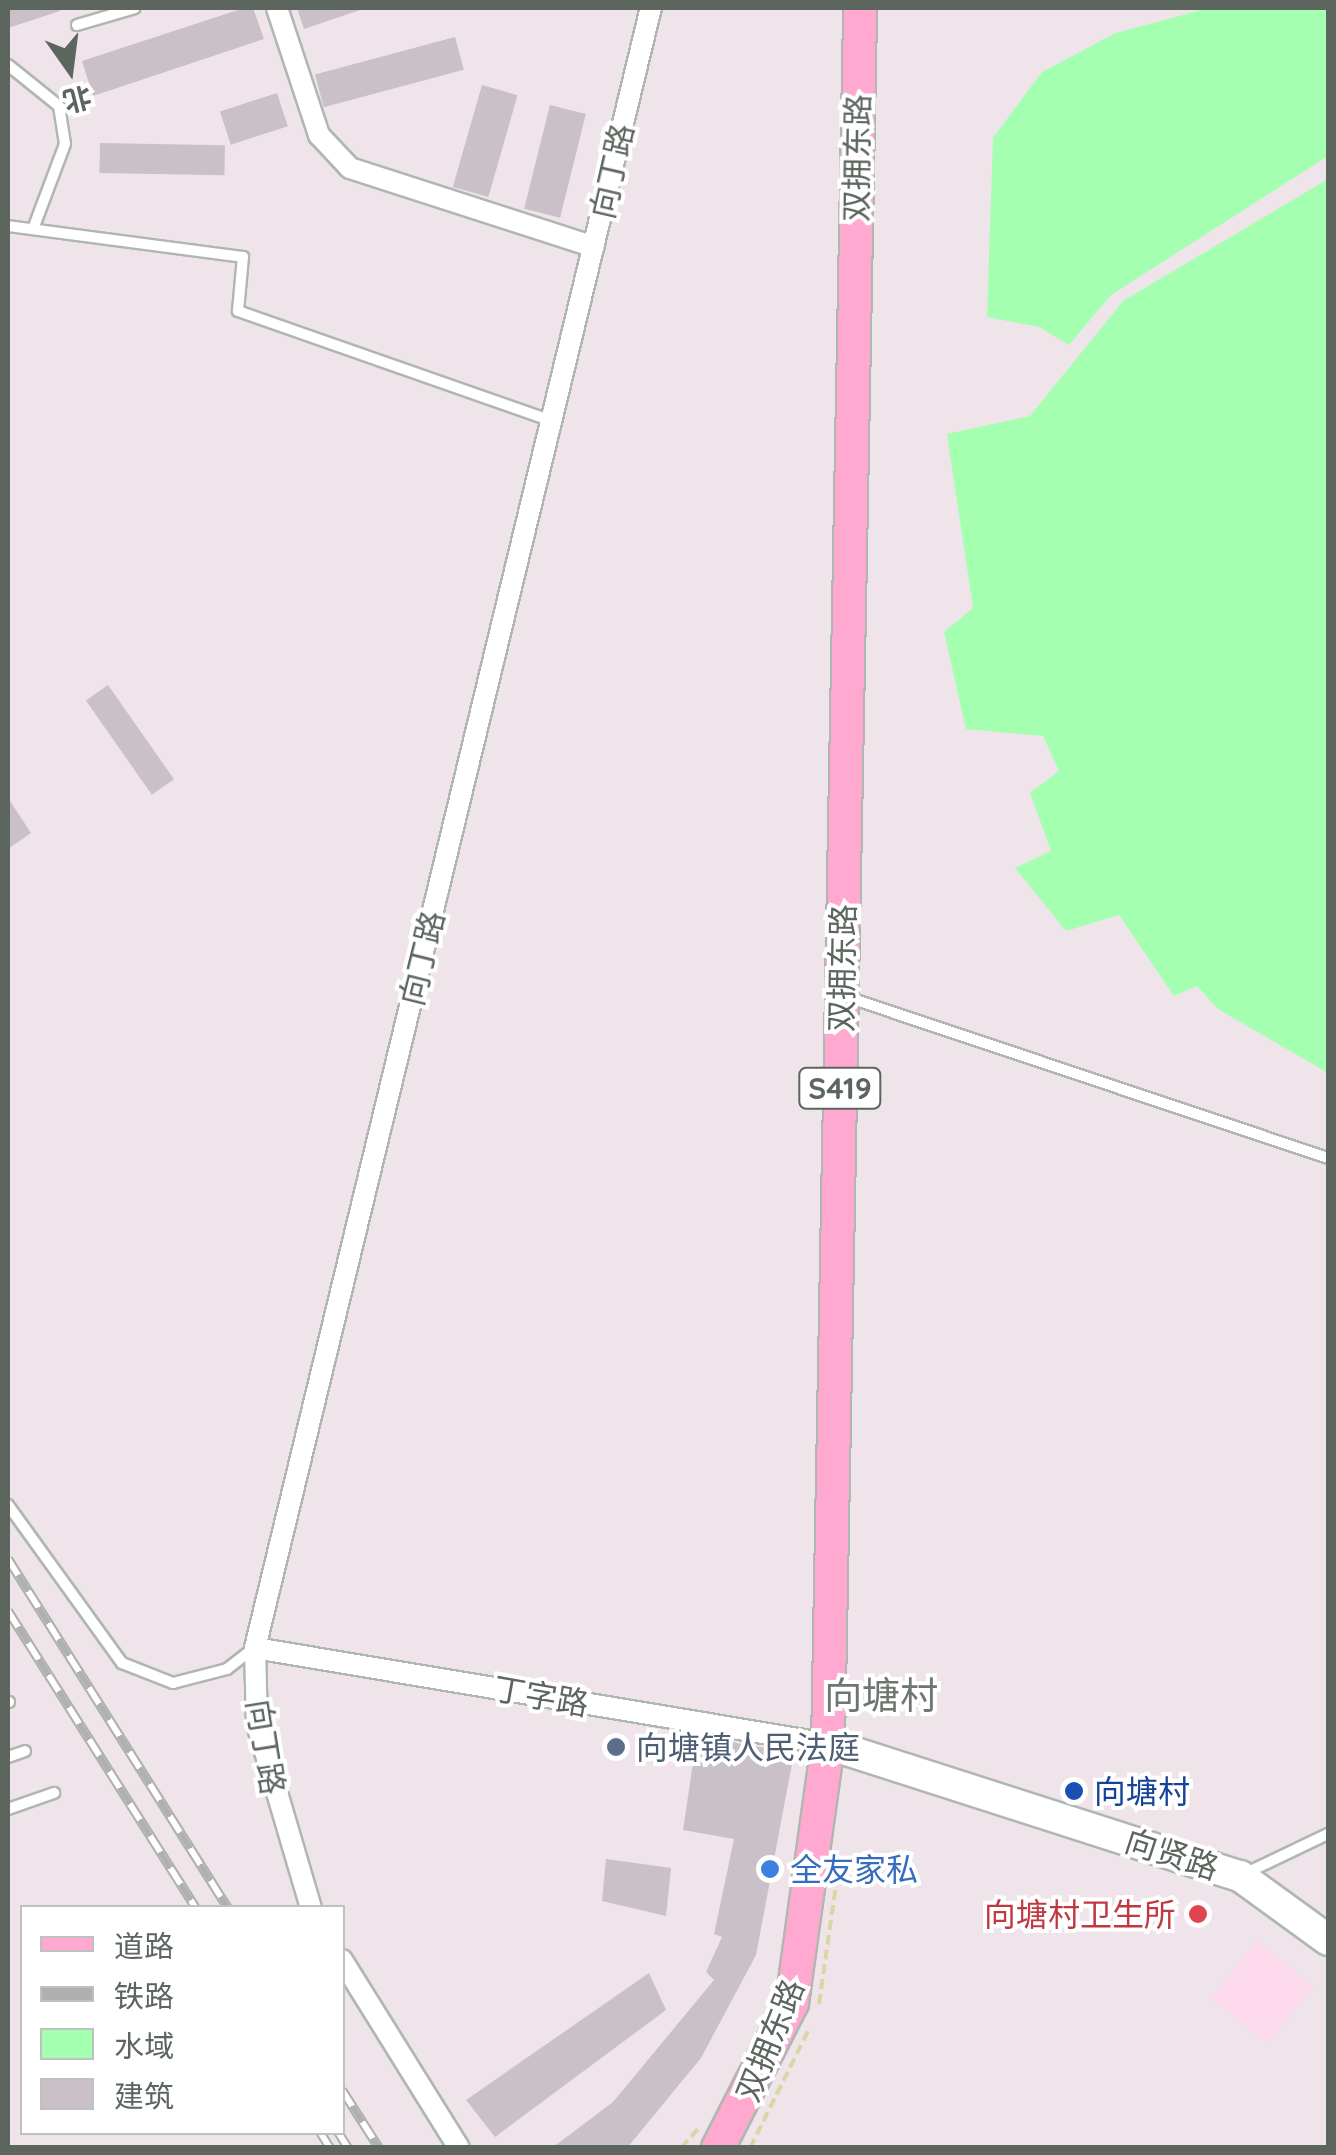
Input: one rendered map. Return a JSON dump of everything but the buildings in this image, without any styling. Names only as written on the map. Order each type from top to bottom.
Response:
[{"type":"main road","name":"双拥东路","points":[[718,2148],[792,2003],[828,1744],[860,8]]},
{"type":"street","points":[[277,8],[319,135],[350,168],[594,247]]},
{"type":"street","name":"向丁路","points":[[310,1905],[257,1725],[255,1648],[651,8]]},
{"type":"street","name":"丁字路","points":[[255,1648],[828,1744]]},
{"type":"street","name":"向贤路","points":[[828,1744],[1240,1876],[1328,1940]]},
{"type":"street","points":[[345,1965],[459,2148]]},
{"type":"lane","points":[[77,24],[135,8]]},
{"type":"lane","points":[[8,65],[59,106],[65,144],[33,229]]},
{"type":"lane","points":[[8,226],[243,257],[238,312],[552,422]]},
{"type":"lane","points":[[842,996],[1328,1158]]},
{"type":"lane","points":[[8,1505],[122,1663],[174,1683],[226,1669],[255,1648]]},
{"type":"lane","points":[[8,1757],[25,1751]]},
{"type":"lane","points":[[8,1808],[54,1792]]},
{"type":"lane","points":[[1240,1876],[1328,1834]]},
{"type":"path","points":[[681,2148],[710,2110]]},
{"type":"shaded area","points":[[1257,1941],[1314,1987],[1268,2044],[1211,1998]]},
{"type":"water","points":[[1208,8],[1328,8],[1328,156],[1111,295],[1069,345],[1039,327],[987,317],[993,138],[1042,72],[1116,33]]},
{"type":"water","points":[[1328,179],[1328,1073],[1218,1009],[1197,986],[1174,996],[1119,915],[1066,931],[1015,868],[1051,851],[1030,793],[1059,771],[1043,736],[966,729],[944,632],[973,608],[947,434],[1030,416],[1123,301]]},
{"type":"railway","points":[[8,1559],[226,1905]]},
{"type":"railway","points":[[8,1611],[194,1905]]},
{"type":"railway","points":[[345,2095],[379,2148]]},
{"type":"railway","points":[[322,2135],[330,2148]]},
{"type":"railway","points":[[340,2135],[348,2148]]},
{"type":"place","name":"向塘镇人民法庭","points":[[616,1747]]},
{"type":"place","name":"向塘村","points":[[1074,1791]]},
{"type":"place","name":"全友家私","points":[[770,1869]]},
{"type":"place","name":"向塘村卫生所","points":[[1198,1914]]},
{"type":"district","name":"向塘村","points":[[881,1696]]}]
